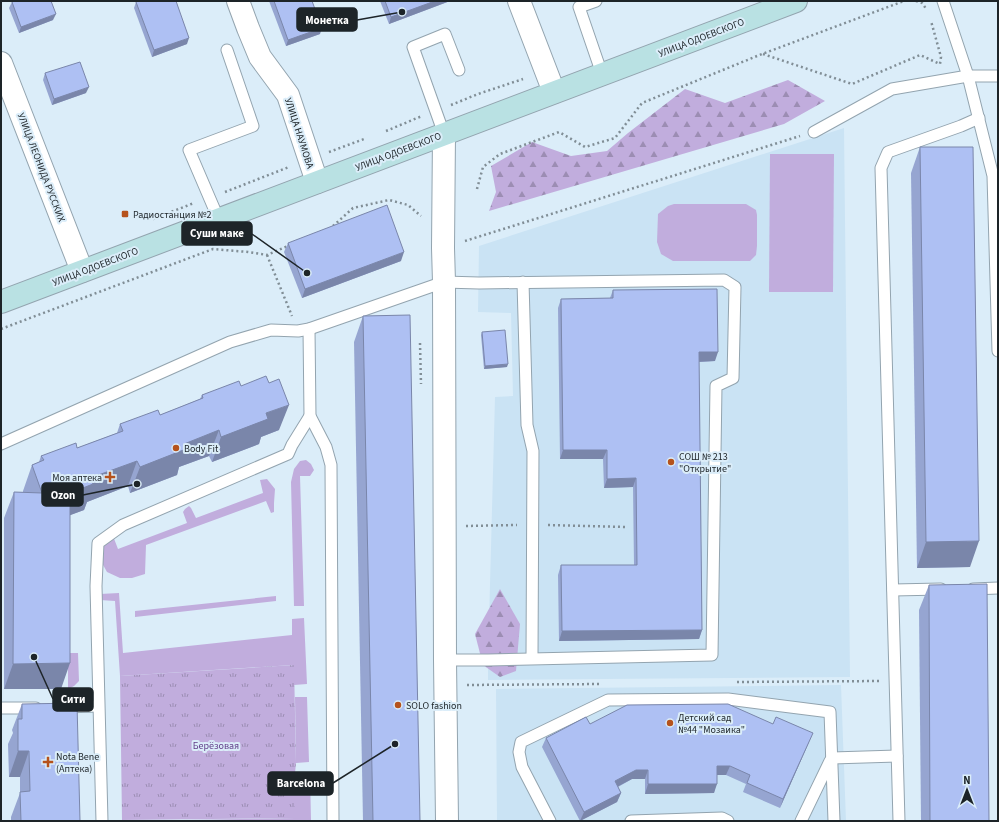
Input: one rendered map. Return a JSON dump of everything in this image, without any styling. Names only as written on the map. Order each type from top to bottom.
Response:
[{"type":"street","name":"УЛИЦА НАУМОВА","points":[[238,1],[260,57],[288,95],[317,182]]},
{"type":"street","points":[[519,1],[554,92]]},
{"type":"street","name":"УЛИЦА ОДОЕВСКОГО","points":[[1,302],[602,74],[763,7],[796,1]]},
{"type":"street","name":"УЛИЦА ЛЕОНИДА РУССКИХ","points":[[1,63],[82,271]]},
{"type":"street","points":[[444,134],[443,248],[445,660],[448,821]]},
{"type":"lane","points":[[596,1],[579,7],[602,74]]},
{"type":"lane","points":[[943,1],[968,76],[994,167],[998,351]]},
{"type":"lane","points":[[444,134],[413,46],[445,34],[459,70]]},
{"type":"lane","points":[[219,220],[189,150],[253,126],[227,50]]},
{"type":"lane","points":[[814,132],[892,89],[968,76],[998,76]]},
{"type":"lane","points":[[899,821],[881,168],[888,152],[979,118]]},
{"type":"lane","points":[[1,444],[230,342],[270,330],[304,330],[444,282],[479,283],[724,280],[735,287],[733,378],[716,386],[712,655],[445,660]]},
{"type":"lane","points":[[524,282],[527,425],[534,451],[532,658]]},
{"type":"lane","points":[[304,330],[310,416],[326,447],[330,465],[332,821]]},
{"type":"lane","points":[[102,821],[96,586],[98,543],[124,526],[288,454],[310,416]]},
{"type":"lane","points":[[893,590],[998,588]]},
{"type":"lane","points":[[550,821],[522,767],[519,752],[521,742],[608,700],[728,699],[830,712],[834,821]]},
{"type":"lane","points":[[1,708],[98,706]]},
{"type":"lane","points":[[832,758],[897,756]]},
{"type":"lane","points":[[801,821],[832,758]]},
{"type":"lane","points":[[631,821],[722,818],[728,821]]},
{"type":"path","points":[[477,189],[483,167],[500,154],[559,132],[585,147],[615,138],[642,103],[762,54],[904,1]]},
{"type":"path","points":[[762,54],[852,84],[920,55],[940,64],[941,58],[927,9],[922,3],[916,1]]},
{"type":"path","points":[[379,134],[478,94],[546,72]]},
{"type":"path","points":[[443,248],[814,132]]},
{"type":"path","points":[[153,219],[365,139]]},
{"type":"path","points":[[331,228],[353,208],[389,200],[408,205],[422,216]]},
{"type":"path","points":[[1,329],[213,249],[267,255],[294,243]]},
{"type":"path","points":[[267,255],[304,330]]},
{"type":"shaded area","name":"СОШ № 213 \"Открытие\"","points":[[844,128],[850,677],[488,680],[495,397],[513,396],[511,313],[478,312],[479,246]]},
{"type":"shaded area","name":"Детский сад №44 \"Мозаика\"","points":[[841,685],[846,821],[497,821],[496,689]]},
{"type":"green space","points":[[788,80],[825,101],[784,124],[489,211],[496,192],[491,166],[532,142],[571,156],[607,151],[685,89],[725,103]]},
{"type":"green space","points":[[770,154],[834,154],[833,292],[769,292]]},
{"type":"green space","points":[[674,204],[746,204],[756,210],[756,255],[750,261],[673,261],[661,254],[657,242],[658,214],[668,206]]},
{"type":"green space","points":[[306,460],[311,464],[314,470],[310,476],[300,476],[304,606],[294,606],[291,482],[294,469],[300,461]]},
{"type":"green space","points":[[267,479],[275,489],[274,512],[271,513],[266,501],[146,545],[145,574],[132,578],[120,578],[107,572],[102,563],[101,552],[104,544],[113,536],[118,549],[187,523],[183,512],[189,506],[196,518],[263,493],[260,480]]},
{"type":"green space","points":[[500,589],[520,624],[516,671],[500,677],[483,665],[475,634]]},
{"type":"green space","points":[[119,593],[123,653],[292,635],[292,619],[304,618],[307,684],[294,685],[293,665],[120,676],[115,601],[100,600],[100,594]]},
{"type":"green space","points":[[276,596],[276,601],[135,617],[135,611]]},
{"type":"green space","points":[[62,653],[78,653],[79,681],[68,689],[68,669],[62,669]]},
{"type":"green space","name":"Берёзовая","points":[[294,665],[296,763],[295,818],[122,820],[120,676]]},
{"type":"green space","points":[[295,697],[307,697],[309,762],[296,763]]},
{"type":"green space","points":[[295,773],[310,773],[311,821],[122,821],[295,818]]},
{"type":"building","points":[[51,1],[56,14],[21,27],[12,2]]},
{"type":"building","points":[[176,1],[189,38],[154,50],[136,2]]},
{"type":"building","points":[[274,1],[312,1],[322,28],[288,40]]},
{"type":"building","points":[[385,1],[435,1],[391,17]]},
{"type":"building","points":[[80,62],[89,87],[54,99],[45,73]]},
{"type":"building","points":[[920,147],[973,147],[979,541],[926,542]]},
{"type":"building","points":[[387,205],[404,252],[305,289],[288,243]]},
{"type":"building","points":[[717,289],[718,352],[699,352],[702,630],[562,631],[561,565],[637,565],[636,478],[607,479],[607,450],[563,450],[561,299],[613,298],[613,290]]},
{"type":"building","points":[[410,315],[420,821],[373,821],[363,316]]},
{"type":"building","points":[[505,330],[508,364],[485,366],[482,332]]},
{"type":"building","points":[[266,376],[269,383],[279,379],[289,405],[266,413],[268,419],[221,437],[219,430],[184,444],[186,449],[140,467],[137,461],[90,478],[93,484],[70,493],[70,663],[13,664],[14,492],[42,493],[32,465],[44,460],[41,456],[76,443],[77,448],[123,431],[120,424],[158,410],[160,415],[203,398],[202,395],[239,381],[241,386]]},
{"type":"building","points":[[987,584],[989,821],[930,821],[929,585]]},
{"type":"building","points":[[77,703],[80,821],[21,821],[20,792],[30,791],[29,751],[18,751],[18,719],[22,719],[22,704]]},
{"type":"building","points":[[728,704],[773,724],[776,717],[813,733],[783,799],[747,783],[750,775],[730,766],[717,766],[717,784],[648,784],[648,770],[636,770],[615,781],[621,793],[584,812],[546,738],[586,717],[590,724],[627,705]]},
{"type":"place","name":"Монетка","points":[[402,12]]},
{"type":"place","name":"Радиостанция №2","points":[[125,214]]},
{"type":"place","name":"Суши маке","points":[[307,273]]},
{"type":"place","name":"Body Fit","points":[[176,448]]},
{"type":"place","name":"СОШ № 213 \"Открытие\"","points":[[671,462]]},
{"type":"place","name":"Моя аптека","points":[[110,477]]},
{"type":"place","name":"Ozon","points":[[137,484]]},
{"type":"place","name":"Сити","points":[[34,657]]},
{"type":"place","name":"SOLO fashion","points":[[398,705]]},
{"type":"place","name":"Детский сад №44 \"Мозаика\"","points":[[670,723]]},
{"type":"place","name":"Barcelona","points":[[395,744]]},
{"type":"place","name":"Nota Bene (Аптека)","points":[[48,762]]}]
